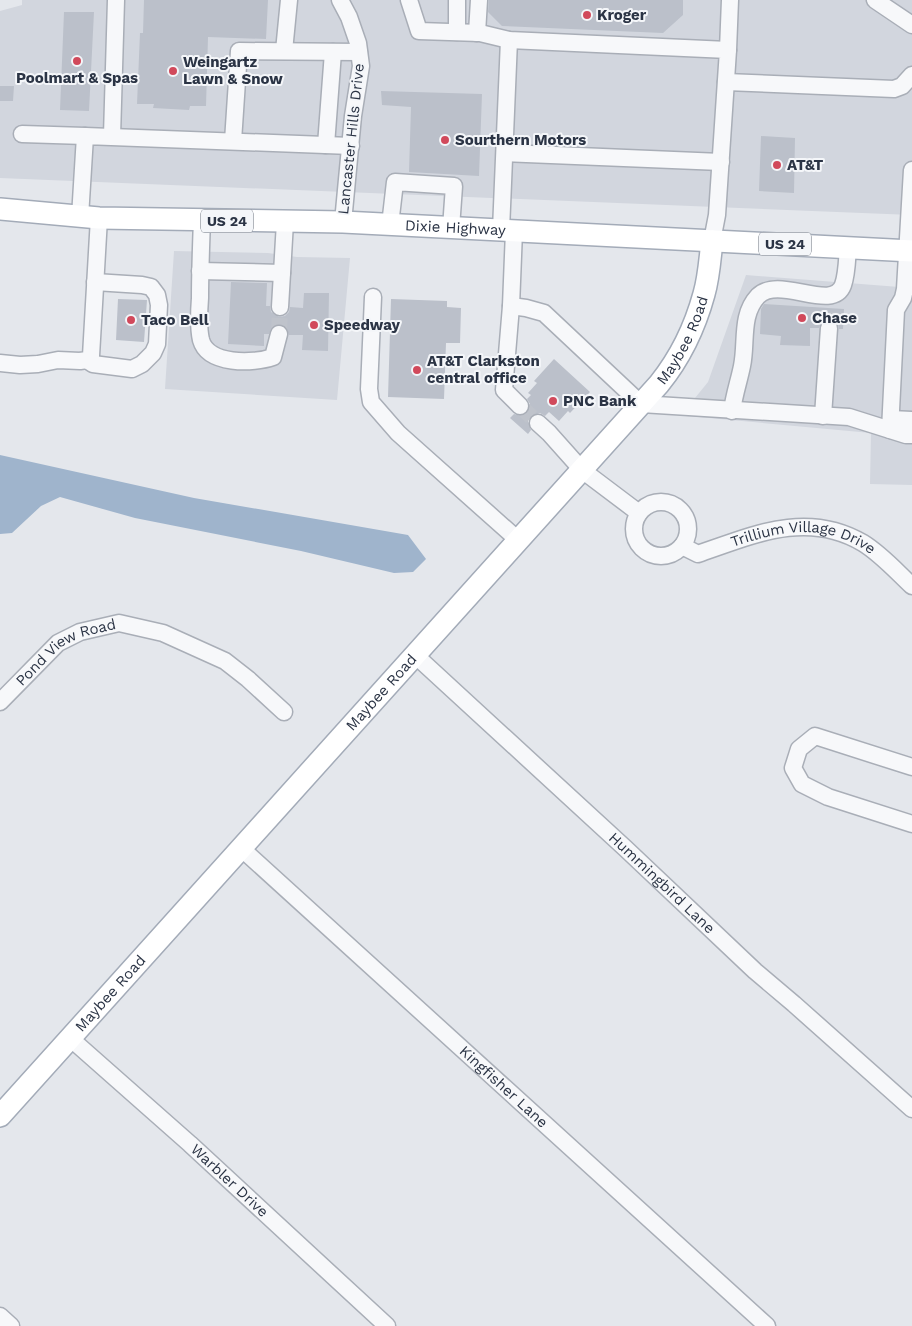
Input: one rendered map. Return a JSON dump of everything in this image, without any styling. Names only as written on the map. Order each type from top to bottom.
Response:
[{"type":"main road","name":"Dixie Highway","points":[[0,209],[90,218],[343,222],[909,251]]},
{"type":"main road","name":"Maybee Road","points":[[0,1116],[582,470],[672,367],[695,322],[704,292],[712,241]]},
{"type":"street","points":[[112,136],[116,0]]},
{"type":"street","points":[[284,51],[289,0]]},
{"type":"street","name":"Lancaster Hills Drive","points":[[340,0],[358,43],[361,66],[343,222]]},
{"type":"street","points":[[409,0],[418,31],[477,33],[509,40],[728,50]]},
{"type":"street","points":[[457,0],[457,32]]},
{"type":"street","points":[[477,33],[479,0]]},
{"type":"street","points":[[712,241],[717,215],[721,162],[730,0]]},
{"type":"street","points":[[875,0],[912,24]]},
{"type":"street","points":[[509,40],[504,154],[511,306],[504,390],[520,406]]},
{"type":"street","points":[[233,141],[239,51],[359,52]]},
{"type":"street","points":[[326,145],[333,52]]},
{"type":"street","points":[[726,82],[894,88],[902,86],[912,75]]},
{"type":"street","points":[[22,134],[351,146]]},
{"type":"street","points":[[85,136],[95,282],[91,356],[87,360]]},
{"type":"street","points":[[504,154],[721,162]]},
{"type":"street","points":[[890,424],[896,310],[903,298],[909,251],[912,170]]},
{"type":"street","points":[[390,225],[395,182],[454,186],[450,228]]},
{"type":"street","points":[[202,220],[199,318],[201,341],[211,354],[221,360],[262,361],[273,357],[279,334]]},
{"type":"street","points":[[280,307],[285,222]]},
{"type":"street","points":[[732,410],[734,391],[742,365],[745,331],[753,303],[760,294],[772,290],[786,290],[829,302],[842,286],[848,248]]},
{"type":"street","points":[[200,271],[282,273]]},
{"type":"street","points":[[0,363],[20,365],[58,360],[87,360],[93,364],[108,367],[132,369],[142,364],[153,353],[157,344],[159,305],[157,295],[151,287],[142,285],[95,282]]},
{"type":"street","points":[[372,298],[368,389],[371,402],[398,433],[518,540]]},
{"type":"street","points":[[511,306],[544,313],[641,404],[849,418],[890,424],[912,420]]},
{"type":"street","points":[[823,416],[829,328]]},
{"type":"street","points":[[538,423],[582,470],[639,513]]},
{"type":"street","points":[[890,424],[906,435],[912,435]]},
{"type":"street","points":[[657,502],[668,503],[677,508],[684,516],[688,526],[687,536],[682,546],[674,553],[664,556],[654,556],[644,551],[637,543],[634,533],[635,522],[639,513],[647,506],[657,502]]},
{"type":"street","name":"Trillium Village Drive","points":[[682,546],[698,554],[772,530],[806,526],[836,532],[863,543],[912,586]]},
{"type":"street","name":"Pond View Road","points":[[0,702],[58,643],[80,632],[119,623],[163,633],[225,661],[248,678],[284,712]]},
{"type":"street","name":"Hummingbird Lane","points":[[415,655],[755,971],[912,1108]]},
{"type":"street","points":[[912,767],[815,736],[799,749],[794,768],[802,784],[828,797],[912,824]]},
{"type":"street","name":"Kingfisher Lane","points":[[241,848],[767,1326]]},
{"type":"street","name":"Warbler Drive","points":[[70,1038],[190,1144],[387,1326]]},
{"type":"street","points":[[0,1316],[11,1326]]},
{"type":"shaded area","points":[[22,0],[912,0],[912,215],[0,178],[0,11],[22,5]]},
{"type":"shaded area","points":[[174,251],[268,253],[297,257],[350,258],[337,400],[165,389]]},
{"type":"shaded area","points":[[746,275],[912,288],[912,485],[870,484],[871,433],[687,416],[695,398],[708,382]]},
{"type":"water","points":[[0,455],[194,498],[408,535],[426,559],[413,572],[394,573],[301,551],[135,518],[60,497],[41,506],[12,533],[0,534]]},
{"type":"building","name":"Weingartz Lawn & Snow","points":[[144,0],[268,0],[266,39],[208,37],[206,106],[190,106],[189,110],[153,108],[154,104],[137,104],[140,33],[143,33]]},
{"type":"building","name":"Kroger","points":[[489,0],[683,0],[683,15],[663,33],[502,26],[488,12]]},
{"type":"building","name":"Poolmart & Spas","points":[[64,12],[94,12],[89,111],[60,110]]},
{"type":"building","points":[[0,86],[14,86],[13,101],[0,101]]},
{"type":"building","name":"Sourthern Motors","points":[[381,91],[482,94],[479,176],[409,172],[411,107],[382,105]]},
{"type":"building","name":"AT&T","points":[[761,136],[795,138],[794,193],[759,191]]},
{"type":"building","points":[[231,282],[267,283],[266,306],[270,306],[271,312],[279,317],[285,316],[289,312],[290,307],[303,308],[304,293],[329,293],[328,351],[302,350],[303,335],[289,335],[286,327],[281,324],[272,327],[269,334],[264,334],[264,346],[228,344]]},
{"type":"building","name":"Taco Bell","points":[[118,299],[147,300],[144,342],[116,340]]},
{"type":"building","name":"AT&T Clarkston central office","points":[[391,299],[447,301],[447,307],[461,308],[460,343],[446,343],[444,399],[388,397]]},
{"type":"building","name":"Chase","points":[[764,304],[844,309],[843,329],[839,329],[838,323],[834,319],[825,319],[821,322],[819,328],[810,328],[810,346],[780,345],[781,336],[760,334],[761,309]]},
{"type":"building","name":"PNC Bank","points":[[554,359],[590,392],[570,413],[568,411],[559,421],[549,412],[545,416],[540,413],[531,416],[528,421],[531,430],[528,434],[510,418],[514,414],[522,416],[527,413],[530,404],[527,399],[531,395],[528,393],[537,383],[534,381]]},
{"type":"tunnel","points":[[279,334],[280,307]]},
{"type":"tunnel","points":[[829,308],[829,328]]},
{"type":"tunnel","points":[[520,406],[538,423]]},
{"type":"place","name":"Kroger","points":[[587,15]]},
{"type":"place","name":"Poolmart & Spas","points":[[77,61]]},
{"type":"place","name":"Weingartz Lawn & Snow","points":[[173,71]]},
{"type":"place","name":"Sourthern Motors","points":[[445,140]]},
{"type":"place","name":"AT&T","points":[[777,165]]},
{"type":"place","name":"Chase","points":[[802,318]]},
{"type":"place","name":"Taco Bell","points":[[131,320]]},
{"type":"place","name":"Speedway","points":[[314,325]]},
{"type":"place","name":"AT&T Clarkston central office","points":[[417,370]]},
{"type":"place","name":"PNC Bank","points":[[553,401]]}]
